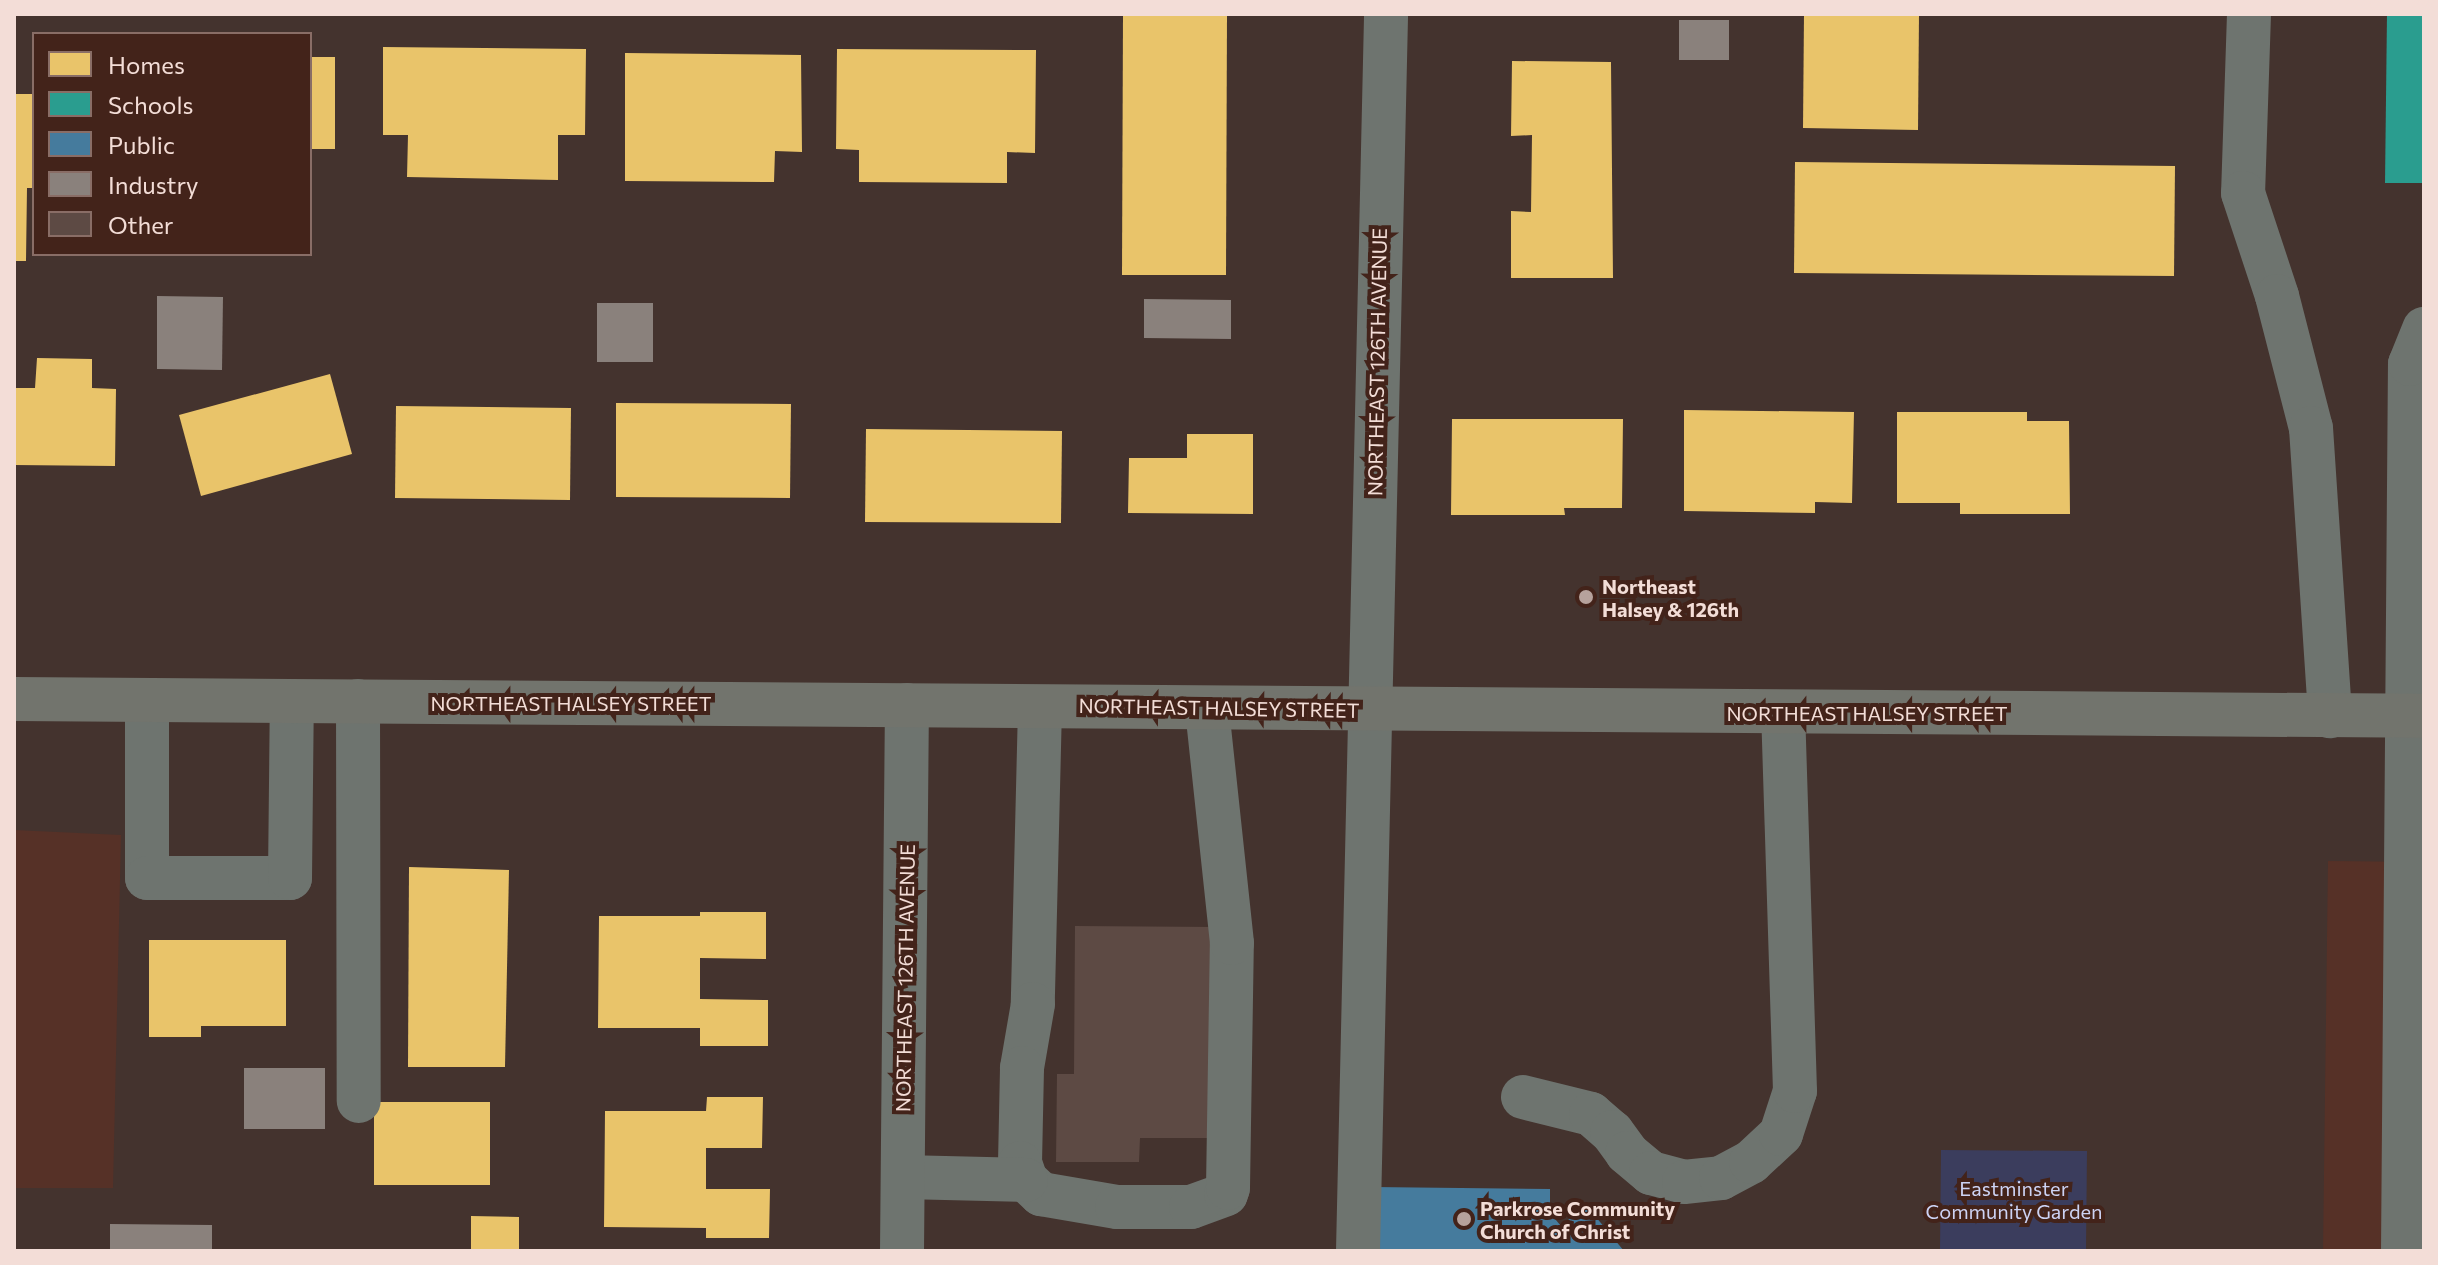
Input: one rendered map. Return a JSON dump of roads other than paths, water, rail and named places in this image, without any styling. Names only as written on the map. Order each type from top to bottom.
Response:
[{"type":"main road","name":"NORTHEAST HALSEY STREET","points":[[14,699],[2416,716]]},
{"type":"street","name":"NORTHEAST 126TH AVENUE","points":[[1358,1251],[1365,1082],[1368,710],[1386,14]]},
{"type":"street","points":[[2249,14],[2243,193],[2277,296],[2311,428],[2330,716]]},
{"type":"street","points":[[2403,1251],[2414,1116],[2416,716],[2410,364],[2424,329]]},
{"type":"street","points":[[147,700],[147,878],[290,878],[292,701]]},
{"type":"street","points":[[358,701],[359,1101]]},
{"type":"street","name":"NORTHEAST 126TH AVENUE","points":[[902,1251],[907,705]]},
{"type":"street","points":[[1040,707],[1033,1004],[1022,1068],[1020,1163],[1026,1180],[1041,1194],[1117,1207],[1191,1207],[1226,1194],[1232,943],[1207,709]]},
{"type":"street","points":[[1523,1097],[1591,1114],[1612,1132],[1627,1153],[1651,1173],[1684,1182],[1721,1178],[1751,1162],[1781,1134],[1795,1091],[1783,712]]},
{"type":"street","points":[[903,1177],[1026,1180]]},
{"type":"place","name":"Northeast Halsey & 126th","points":[[1586,597]]},
{"type":"place","name":"Parkrose Community Church of Christ","points":[[1464,1219]]},
{"type":"park label","name":"Eastminster Community Garden","points":[[2014,1200]]}]
